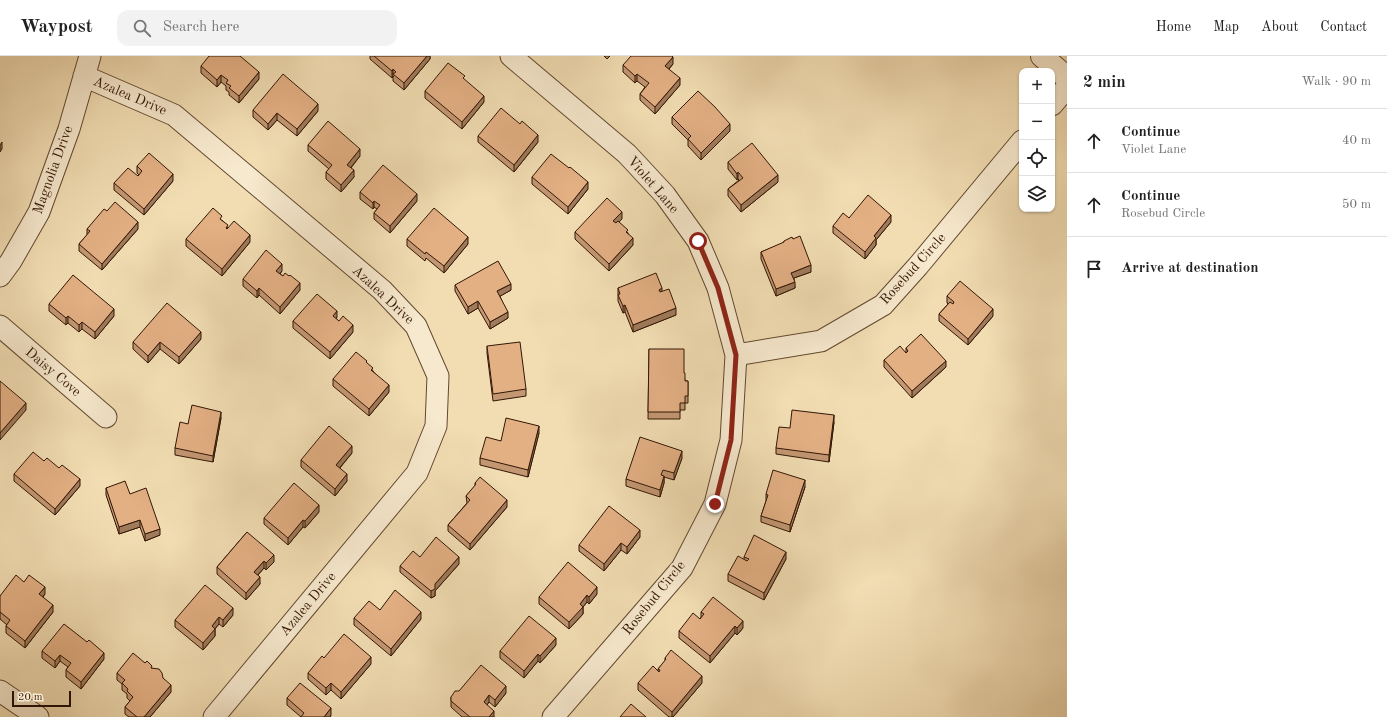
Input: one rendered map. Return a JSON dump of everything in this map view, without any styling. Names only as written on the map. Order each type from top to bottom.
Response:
[{"type":"street","name":"Magnolia Drive","points":[[0,276],[11,261],[39,212],[69,129],[90,56]]},
{"type":"street","name":"Violet Lane","points":[[510,56],[627,154],[666,195],[698,241],[718,288],[736,355]]},
{"type":"street","points":[[1042,56],[1067,78]]},
{"type":"street","name":"Azalea Drive","points":[[84,76],[174,115],[382,290],[416,326],[438,376],[436,426],[417,473],[214,717]]},
{"type":"street","points":[[1053,104],[1067,86]]},
{"type":"street","name":"Rosebud Circle","points":[[553,717],[682,568],[715,504],[731,440],[736,355],[821,341],[883,305],[918,266],[1019,145]]},
{"type":"street","name":"Daisy Cove","points":[[0,326],[106,417]]},
{"type":"street","points":[[0,691],[38,717]]},
{"type":"building","points":[[209,56],[240,56],[259,72],[239,96],[229,88],[231,86],[226,83],[228,80],[221,75],[217,80],[201,66]]},
{"type":"building","points":[[374,56],[427,56],[404,83],[393,74],[396,72],[393,69],[392,71]]},
{"type":"building","points":[[631,56],[673,57],[665,66],[680,78],[655,107],[640,94],[649,83],[637,74],[635,76],[623,65]]},
{"type":"building","points":[[448,63],[465,76],[463,78],[484,96],[462,122],[425,91]]},
{"type":"building","points":[[283,74],[318,104],[297,129],[277,113],[268,124],[253,110]]},
{"type":"building","points":[[698,91],[730,124],[701,153],[688,139],[691,136],[672,117]]},
{"type":"building","points":[[501,108],[520,124],[522,121],[538,135],[514,165],[478,136]]},
{"type":"building","points":[[328,121],[360,149],[347,165],[354,170],[341,185],[326,172],[332,165],[308,145]]},
{"type":"building","points":[[752,143],[778,175],[741,205],[728,189],[743,178],[738,172],[737,174],[728,162]]},
{"type":"building","points":[[149,153],[173,174],[144,209],[114,183],[128,168],[138,176],[142,171],[137,166]]},
{"type":"building","points":[[551,154],[588,182],[568,207],[532,177]]},
{"type":"building","points":[[383,165],[417,194],[390,226],[374,213],[380,205],[374,201],[373,203],[360,192]]},
{"type":"building","points":[[868,195],[891,215],[874,236],[876,238],[865,252],[833,226],[843,213],[849,218]]},
{"type":"building","points":[[607,198],[622,212],[613,221],[616,223],[618,221],[628,230],[626,232],[633,238],[609,264],[575,232]]},
{"type":"building","points":[[115,202],[138,222],[102,264],[79,244],[90,231],[87,229],[104,209],[107,211]]},
{"type":"building","points":[[213,208],[222,216],[220,219],[228,225],[226,228],[227,229],[234,221],[250,235],[222,269],[186,239]]},
{"type":"building","points":[[434,208],[468,237],[444,266],[426,252],[425,254],[407,239]]},
{"type":"building","points":[[800,236],[811,265],[791,273],[795,282],[776,289],[761,252],[792,237],[793,239]]},
{"type":"building","points":[[266,250],[282,264],[276,271],[283,276],[285,273],[289,276],[290,275],[300,283],[280,307],[259,288],[257,291],[243,279]]},
{"type":"building","points":[[498,261],[511,284],[497,291],[508,312],[490,322],[478,301],[468,307],[455,285]]},
{"type":"building","points":[[656,273],[662,288],[659,290],[660,292],[669,289],[676,308],[633,325],[625,305],[623,306],[618,295],[620,294],[618,288]]},
{"type":"building","points":[[73,275],[114,309],[95,332],[82,322],[79,325],[68,316],[66,318],[49,304]]},
{"type":"building","points":[[960,281],[993,309],[968,339],[939,314],[950,302],[953,304],[954,302],[947,296]]},
{"type":"building","points":[[317,294],[337,311],[333,316],[339,321],[343,316],[353,325],[330,352],[293,321]]},
{"type":"building","points":[[167,303],[201,332],[179,357],[160,342],[148,356],[133,342]]},
{"type":"building","points":[[921,334],[946,361],[912,391],[884,360],[900,346],[906,353],[908,351],[906,348]]},
{"type":"building","points":[[520,342],[526,389],[493,394],[487,346]]},
{"type":"building","points":[[649,349],[684,349],[684,373],[685,381],[688,381],[688,396],[685,396],[685,403],[680,403],[680,412],[648,412]]},
{"type":"building","points":[[356,352],[373,368],[371,370],[389,385],[369,409],[333,379]]},
{"type":"building","points":[[0,381],[26,403],[0,433]]},
{"type":"building","points":[[192,405],[221,412],[213,456],[175,448],[180,422],[188,424]]},
{"type":"building","points":[[792,410],[834,415],[829,455],[776,448],[779,427],[790,428]]},
{"type":"building","points":[[506,418],[539,426],[528,470],[480,458],[486,437],[501,441]]},
{"type":"building","points":[[329,426],[352,446],[336,465],[347,474],[335,489],[301,460]]},
{"type":"building","points":[[640,437],[682,451],[674,473],[663,470],[661,475],[664,476],[660,490],[626,479]]},
{"type":"building","points":[[33,452],[44,461],[47,458],[59,468],[62,465],[80,479],[55,509],[14,474]]},
{"type":"building","points":[[773,470],[805,480],[790,525],[761,516],[768,495],[766,494]]},
{"type":"building","points":[[480,477],[507,500],[470,544],[448,525],[470,500],[466,496]]},
{"type":"building","points":[[125,481],[130,494],[146,488],[160,529],[145,534],[140,520],[119,527],[106,488]]},
{"type":"building","points":[[294,483],[319,505],[305,521],[303,520],[288,538],[264,518]]},
{"type":"building","points":[[609,506],[640,530],[627,547],[621,543],[604,564],[579,545]]},
{"type":"building","points":[[247,532],[274,555],[266,563],[264,561],[254,572],[260,577],[246,593],[217,567]]},
{"type":"building","points":[[754,535],[786,552],[764,593],[728,574],[738,556],[747,561],[749,559],[744,557]]},
{"type":"building","points":[[436,537],[459,557],[435,584],[435,589],[431,591],[400,566],[413,551],[420,557]]},
{"type":"building","points":[[568,562],[597,587],[589,597],[587,595],[580,604],[583,607],[569,622],[539,597]]},
{"type":"building","points":[[16,575],[24,582],[29,575],[45,587],[39,594],[53,605],[25,641],[6,626],[10,620],[0,612],[0,596]]},
{"type":"building","points":[[205,585],[233,608],[223,620],[219,617],[212,626],[215,629],[203,643],[175,620]]},
{"type":"building","points":[[395,590],[421,612],[391,649],[354,618],[369,601],[380,610]]},
{"type":"building","points":[[713,597],[743,621],[737,628],[735,626],[710,656],[679,631],[693,613],[700,619],[704,614],[701,612]]},
{"type":"building","points":[[529,616],[556,638],[540,656],[538,654],[524,671],[500,651]]},
{"type":"building","points":[[64,624],[87,642],[89,640],[104,653],[81,682],[66,670],[71,663],[60,655],[55,661],[42,651]]},
{"type":"building","points":[[344,634],[371,657],[341,692],[331,683],[326,688],[308,673],[322,656],[324,658]]},
{"type":"building","points":[[671,650],[702,676],[672,712],[638,683],[653,666],[659,672],[660,670],[658,669]]},
{"type":"building","points":[[133,653],[145,663],[147,661],[152,666],[151,668],[159,669],[163,678],[171,685],[144,717],[137,717],[125,707],[133,697],[122,683],[125,680],[117,673]]},
{"type":"building","points":[[481,665],[506,686],[495,700],[489,695],[484,702],[494,711],[489,717],[470,717],[451,701],[451,697],[455,691],[459,691]]},
{"type":"building","points":[[300,683],[331,708],[324,717],[301,717],[304,713],[287,698]]},
{"type":"building","points":[[631,704],[646,717],[620,717]]},
{"type":"route","points":[[698,241],[718,288],[736,355],[731,440],[715,504]]}]
